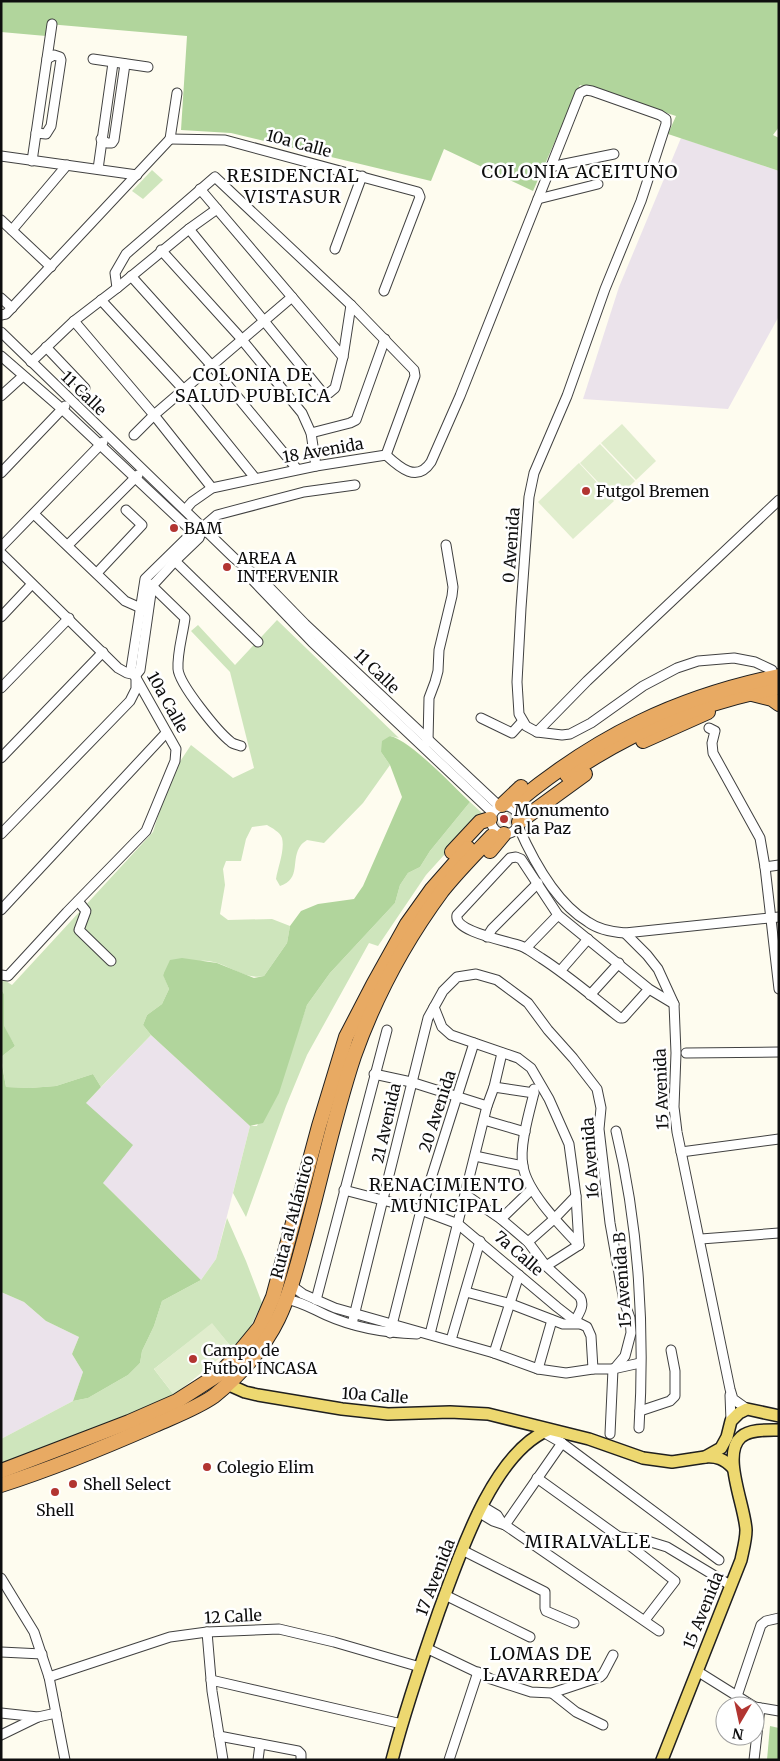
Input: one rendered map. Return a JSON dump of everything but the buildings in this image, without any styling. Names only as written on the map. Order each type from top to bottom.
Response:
[{"type":"highway","points":[[519,814],[556,782],[596,756],[660,722],[741,691],[764,675],[776,670]]},
{"type":"highway","points":[[497,822],[480,822],[449,856],[403,915],[374,968],[375,991],[387,990],[419,940],[462,880],[499,842],[497,822],[519,789],[558,759],[598,734],[649,708],[691,694],[717,690],[741,691],[779,687]]},
{"type":"highway","points":[[519,814],[559,769],[602,741],[645,719],[717,690]]},
{"type":"highway","points":[[741,691],[772,699],[779,704]]},
{"type":"highway","name":"Ruta al Atlántico","points":[[1,1485],[44,1471],[183,1412],[212,1397],[243,1368],[268,1337],[292,1286],[354,1057],[375,991]]},
{"type":"highway","name":"Ruta al Atlántico","points":[[1,1471],[129,1422],[177,1401],[219,1374],[260,1327],[273,1297],[337,1062],[346,1037],[375,991]]},
{"type":"main road","name":"10a Calle","points":[[227,1384],[245,1392],[258,1395],[342,1409],[388,1414],[450,1412],[488,1414],[546,1431]]},
{"type":"main road","points":[[739,1414],[779,1416]]},
{"type":"main road","points":[[739,1414],[740,1426],[751,1433]]},
{"type":"main road","points":[[705,1457],[721,1448],[739,1414]]},
{"type":"main road","points":[[522,1423],[527,1432],[529,1442]]},
{"type":"main road","points":[[733,1468],[736,1442],[746,1434],[779,1430]]},
{"type":"main road","points":[[546,1431],[589,1439],[643,1458],[672,1462],[716,1456],[725,1460],[733,1468]]},
{"type":"main road","name":"17 Avenida","points":[[392,1760],[426,1648],[462,1550],[480,1509],[495,1482],[512,1460],[529,1442],[546,1431]]},
{"type":"main road","name":"15 Avenida","points":[[662,1760],[741,1560],[745,1544],[746,1529],[733,1468]]},
{"type":"street","points":[[32,161],[52,24]]},
{"type":"street","points":[[36,133],[46,134],[51,126],[61,60],[57,55],[47,59]]},
{"type":"street","points":[[93,59],[148,67]]},
{"type":"street","points":[[98,169],[113,63]]},
{"type":"street","points":[[101,139],[107,143],[112,143],[114,140],[125,64]]},
{"type":"street","name":"0 Avenida","points":[[522,722],[519,714],[517,682],[529,497],[534,473],[567,396],[605,289],[641,201],[666,119],[660,114],[586,90],[580,93],[550,167]]},
{"type":"street","points":[[6,312],[51,267],[170,139],[176,93]]},
{"type":"street","name":"10a Calle","points":[[170,139],[225,140],[418,192],[420,197],[384,291]]},
{"type":"street","points":[[386,455],[407,471],[417,472],[426,470],[431,462],[460,396],[550,167],[614,154]]},
{"type":"street","points":[[1,156],[136,176]]},
{"type":"street","points":[[12,230],[67,165]]},
{"type":"street","points":[[336,249],[362,176]]},
{"type":"street","points":[[117,288],[115,273],[126,254],[215,177],[351,305],[384,339],[356,420],[311,433]]},
{"type":"street","points":[[538,199],[598,184]]},
{"type":"street","points":[[200,189],[343,357]]},
{"type":"street","points":[[31,362],[74,321],[117,288],[161,250],[217,209]]},
{"type":"street","points":[[1,220],[51,267]]},
{"type":"street","points":[[189,229],[322,392],[329,393],[335,388],[343,357],[351,305]]},
{"type":"street","points":[[161,250],[242,340],[302,413],[311,433],[316,466]]},
{"type":"street","points":[[131,276],[212,366],[297,470]]},
{"type":"street","points":[[134,435],[154,415],[292,297]]},
{"type":"street","points":[[1,298],[6,312],[2,332]]},
{"type":"street","points":[[101,300],[184,390],[255,478]]},
{"type":"street","points":[[74,321],[154,415],[212,488]]},
{"type":"street","name":"11 Calle","points":[[2,332],[234,558],[266,584],[425,744],[497,822]]},
{"type":"street","name":"18 Avenida","points":[[185,510],[192,502],[212,488],[316,466],[386,455],[415,376],[414,370],[384,339]]},
{"type":"street","points":[[46,347],[85,388]]},
{"type":"street","points":[[1,356],[62,409],[196,536]]},
{"type":"street","points":[[1,396],[23,376]]},
{"type":"street","points":[[1,473],[71,400]]},
{"type":"street","points":[[1,547],[108,436]]},
{"type":"street","points":[[68,545],[144,470]]},
{"type":"street","points":[[144,609],[152,586],[203,528],[217,515],[304,492],[355,485]]},
{"type":"street","points":[[537,732],[587,681],[779,500]]},
{"type":"street","points":[[97,572],[142,525],[126,510]]},
{"type":"street","points":[[34,514],[97,572],[125,601],[144,609]]},
{"type":"street","points":[[1,834],[130,700],[136,689],[136,675],[140,670],[145,579],[196,536]]},
{"type":"street","points":[[425,744],[429,698],[436,677],[439,650],[453,587],[446,545]]},
{"type":"street","name":"10a Calle","points":[[1,553],[118,668],[136,675],[176,750],[175,761],[146,831],[78,901]]},
{"type":"street","points":[[175,561],[258,642]]},
{"type":"street","points":[[145,579],[185,618],[178,664],[180,676],[199,707],[231,743],[241,746]]},
{"type":"street","points":[[1,618],[32,584]]},
{"type":"street","points":[[1,688],[68,618]]},
{"type":"street","points":[[1,758],[103,652]]},
{"type":"street","points":[[480,718],[512,732],[522,722],[537,732],[562,735],[574,732],[591,723],[660,675],[698,661],[744,659],[776,670]]},
{"type":"street","points":[[709,728],[714,731],[713,753],[760,838],[775,917],[779,989]]},
{"type":"street","points":[[1,910],[166,733]]},
{"type":"street","points":[[497,822],[511,807],[519,814],[528,850],[539,878],[558,915],[649,989],[674,1004]]},
{"type":"street","points":[[497,822],[512,832],[519,814]]},
{"type":"street","points":[[497,822],[528,850]]},
{"type":"street","points":[[649,989],[622,1018],[590,995],[561,970],[526,948],[506,941],[480,936],[458,922],[456,918],[458,912],[510,858],[516,857],[521,859],[557,893],[576,914],[587,922],[611,932],[625,933],[775,917]]},
{"type":"street","points":[[765,866],[779,865]]},
{"type":"street","points":[[488,937],[492,928],[539,878]]},
{"type":"street","points":[[5,976],[78,901],[86,911],[79,930],[112,961]]},
{"type":"street","points":[[526,948],[558,915]]},
{"type":"street","name":"15 Avenida","points":[[625,933],[658,969],[674,1004],[676,1054],[674,1107],[681,1152],[730,1389],[739,1414]]},
{"type":"street","points":[[561,970],[588,939]]},
{"type":"street","points":[[590,995],[619,963]]},
{"type":"street","name":"21 Avenida","points":[[352,1324],[428,1018],[443,991],[457,977],[476,974],[497,980]]},
{"type":"street","name":"16 Avenida","points":[[497,980],[528,1003],[597,1089],[601,1108],[599,1129],[610,1223],[624,1301],[630,1318],[632,1333],[625,1356],[614,1368],[610,1434]]},
{"type":"street","points":[[434,1007],[442,1027],[451,1035],[518,1058],[531,1068],[549,1099],[569,1144],[576,1196],[579,1245]]},
{"type":"street","points":[[316,1300],[387,1030]]},
{"type":"street","name":"20 Avenida","points":[[390,1333],[421,1210],[474,1043]]},
{"type":"street","points":[[686,1053],[779,1052]]},
{"type":"street","points":[[430,1334],[502,1053]]},
{"type":"street","points":[[374,1074],[411,1082],[488,1106]]},
{"type":"street","points":[[536,1079],[525,1132],[522,1166],[532,1189],[554,1219],[579,1245]]},
{"type":"street","points":[[494,1087],[534,1093]]},
{"type":"street","points":[[484,1120],[525,1132]]},
{"type":"street","name":"15 Avenida B","points":[[616,1131],[634,1224],[642,1346],[639,1428]]},
{"type":"street","points":[[681,1152],[779,1139]]},
{"type":"street","points":[[475,1156],[522,1166]]},
{"type":"street","points":[[501,1218],[532,1189]]},
{"type":"street","name":"7a Calle","points":[[344,1190],[421,1210],[458,1224],[578,1323]]},
{"type":"street","points":[[466,1195],[501,1218],[528,1242],[546,1266],[580,1298],[583,1306],[578,1323]]},
{"type":"street","points":[[528,1242],[576,1196]]},
{"type":"street","points":[[700,1239],[779,1233]]},
{"type":"street","points":[[451,1340],[480,1241]]},
{"type":"street","points":[[546,1266],[579,1245]]},
{"type":"street","points":[[494,1353],[519,1275]]},
{"type":"street","points":[[292,1286],[316,1300],[354,1314],[451,1340],[538,1369],[566,1373],[640,1363]]},
{"type":"street","points":[[466,1292],[511,1304],[569,1325],[578,1323],[587,1327],[590,1331],[593,1369]]},
{"type":"street","points":[[286,1299],[303,1303],[326,1315],[352,1324],[390,1333],[430,1334]]},
{"type":"street","points":[[538,1369],[552,1320]]},
{"type":"street","points":[[640,1411],[670,1400],[675,1396],[675,1371],[671,1350]]},
{"type":"street","name":"15 Avenida","points":[[730,1389],[739,1414]]},
{"type":"street","points":[[546,1431],[720,1560]]},
{"type":"street","points":[[503,1524],[538,1478],[559,1442]]},
{"type":"street","points":[[538,1478],[620,1537],[675,1581],[645,1620]]},
{"type":"street","points":[[480,1509],[497,1516],[503,1524],[659,1631]]},
{"type":"street","points":[[620,1537],[641,1539],[667,1546],[730,1585]]},
{"type":"street","points":[[462,1550],[545,1592],[546,1611],[574,1623]]},
{"type":"street","points":[[1,1578],[34,1632],[42,1654],[49,1677],[65,1760]]},
{"type":"street","points":[[445,1595],[530,1637]]},
{"type":"street","points":[[697,1671],[737,1696],[761,1626],[766,1621],[779,1618]]},
{"type":"street","name":"12 Calle","points":[[49,1677],[170,1637],[207,1632],[279,1629],[334,1642],[420,1667]]},
{"type":"street","points":[[207,1632],[211,1680],[223,1760]]},
{"type":"street","points":[[426,1648],[478,1672],[531,1692],[542,1694],[552,1693],[600,1677],[612,1654]]},
{"type":"street","points":[[1,1652],[42,1654]]},
{"type":"street","points":[[449,1760],[478,1672]]},
{"type":"street","points":[[211,1680],[402,1724]]},
{"type":"street","points":[[552,1693],[576,1712],[603,1725]]},
{"type":"street","points":[[765,1709],[779,1711]]},
{"type":"street","points":[[1,1713],[38,1718]]},
{"type":"street","points":[[1,1735],[38,1718],[56,1713]]},
{"type":"street","points":[[219,1736],[260,1744],[300,1755]]},
{"type":"street","points":[[258,1760],[260,1744]]},
{"type":"street","points":[[754,1760],[755,1746]]},
{"type":"shaded area","points":[[681,138],[779,171],[779,316],[728,409],[583,399],[619,287]]},
{"type":"shaded area","points":[[151,1035],[250,1126],[216,1259],[201,1280],[103,1183],[86,1103]]},
{"type":"shaded area","points":[[1,1292],[24,1302],[46,1321],[79,1337],[72,1354],[83,1372],[73,1401],[1,1439]]},
{"type":"green space","points":[[1,1],[779,1],[779,127],[773,135],[779,138],[779,171],[668,134],[676,116],[580,85],[533,191],[444,149],[431,181],[231,133],[181,130],[187,36],[48,24],[46,36],[1,32]]},
{"type":"green space","points":[[152,170],[163,180],[143,199],[132,191]]},
{"type":"green space","points":[[622,424],[656,461],[636,480],[601,443]]},
{"type":"green space","points":[[600,444],[635,481],[615,500],[580,463]]},
{"type":"green space","points":[[579,463],[614,501],[573,539],[538,502]]},
{"type":"green space","points":[[277,620],[399,738],[390,736],[381,752],[390,765],[363,803],[324,843],[307,840],[301,844],[296,856],[293,874],[287,883],[280,886],[276,879],[282,853],[282,838],[278,832],[267,825],[252,827],[246,839],[241,861],[226,861],[223,869],[225,885],[220,914],[228,920],[272,919],[290,926],[287,943],[264,976],[256,977],[240,973],[208,961],[191,963],[163,974],[169,989],[162,1004],[147,1015],[143,1025],[151,1035],[101,1087],[93,1074],[56,1086],[6,1087],[1,1057],[15,1046],[3,1026],[4,994],[1,989],[1,978],[12,985],[153,832],[171,775],[191,745],[233,778],[254,768],[230,672],[191,631],[198,625],[235,665]]},
{"type":"green space","points":[[390,736],[409,746],[420,755],[470,802],[430,851],[420,867],[408,873],[400,885],[395,903],[330,973],[307,1005],[279,1093],[263,1123],[250,1126],[151,1035],[143,1025],[147,1015],[162,1004],[169,989],[163,975],[170,960],[182,958],[217,963],[254,978],[264,976],[287,943],[290,926],[301,911],[318,904],[354,899],[363,886],[402,797],[390,765],[381,752],[382,741]]},
{"type":"green space","points":[[470,802],[482,813],[426,875],[378,946],[369,943],[307,1055],[286,1106],[246,1217],[233,1193],[250,1126],[257,1126],[297,1034],[307,1005],[330,973],[395,903],[400,885],[408,873],[420,867],[430,851]]},
{"type":"green space","points":[[1,989],[4,994],[4,1026],[15,1046],[1,1057]]},
{"type":"green space","points":[[1,1059],[6,1087],[56,1086],[93,1074],[101,1087],[86,1103],[133,1145],[103,1183],[201,1280],[162,1301],[154,1326],[142,1351],[140,1363],[128,1375],[88,1398],[73,1401],[83,1372],[72,1354],[79,1337],[46,1321],[24,1302],[1,1292]]},
{"type":"green space","points":[[227,1218],[262,1303],[249,1330],[232,1348],[212,1324],[154,1369],[174,1395],[99,1429],[1,1463],[1,1439],[73,1401],[88,1398],[128,1375],[140,1363],[142,1351],[154,1326],[162,1301],[201,1280],[216,1259]]},
{"type":"green space","name":"Campo de Futbol INCASA","points":[[212,1323],[232,1348],[174,1395],[154,1369]]},
{"type":"green space","points":[[770,1726],[779,1728],[779,1760],[767,1760]]},
{"type":"tunnel","points":[[492,836],[523,808]]},
{"type":"place","name":"Futgol Bremen","points":[[586,491]]},
{"type":"place","name":"BAM","points":[[174,528]]},
{"type":"place","name":"AREA A INTERVENIR","points":[[227,567]]},
{"type":"place","name":"Monumento a la Paz","points":[[504,819]]},
{"type":"place","name":"Campo de Futbol INCASA","points":[[193,1359]]},
{"type":"place","name":"Colegio Elim","points":[[207,1467]]},
{"type":"place","name":"Shell Select","points":[[73,1484]]},
{"type":"place","name":"Shell","points":[[55,1492]]},
{"type":"district","name":"COLONIA ACEITUNO","points":[[580,172]]},
{"type":"district","name":"RESIDENCIAL VISTASUR","points":[[293,186]]},
{"type":"district","name":"COLONIA DE SALUD PUBLICA","points":[[253,385]]},
{"type":"district","name":"RENACIMIENTO MUNICIPAL","points":[[447,1195]]},
{"type":"district","name":"MIRALVALLE","points":[[588,1542]]},
{"type":"district","name":"LOMAS DE LAVARREDA","points":[[541,1664]]}]
